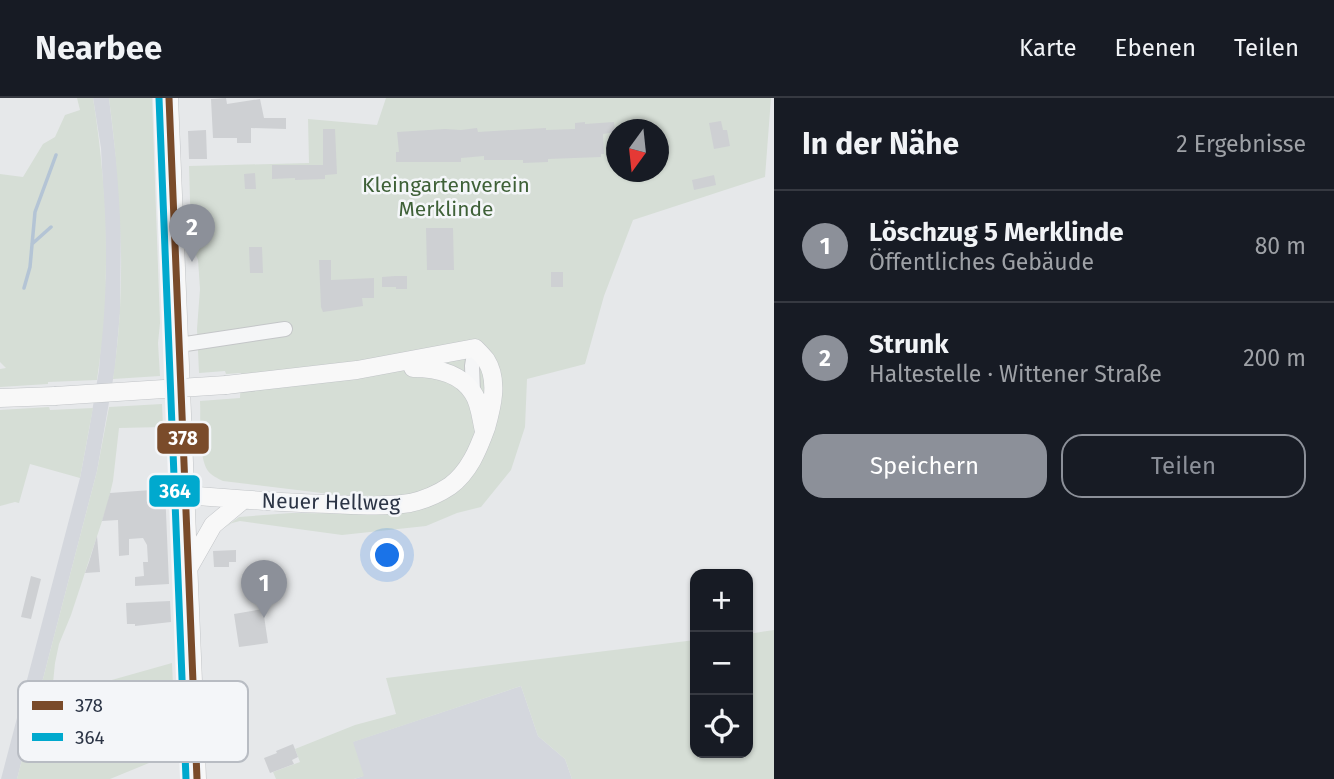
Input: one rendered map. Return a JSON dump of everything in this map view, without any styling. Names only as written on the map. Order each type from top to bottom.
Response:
[{"type":"main road","points":[[169,98],[193,681]]},
{"type":"main road","points":[[0,398],[226,385],[357,370],[475,348]]},
{"type":"main road","name":"Neuer Hellweg","points":[[186,495],[358,505],[395,505],[430,497],[451,485],[466,469],[477,453],[493,406],[493,376],[487,361],[475,348]]},
{"type":"main road","points":[[357,370],[432,368],[449,373],[473,392],[484,432]]},
{"type":"main road","points":[[188,569],[214,525],[243,500]]},
{"type":"lane","points":[[179,345],[285,329]]},
{"type":"lane","points":[[473,392],[472,366],[475,348]]},
{"type":"shaded area","points":[[93,98],[109,98],[121,221],[120,313],[115,368],[97,471],[42,681],[27,681],[80,478],[99,370],[106,271],[101,148]]},
{"type":"shaded area","points":[[521,686],[538,736],[565,759],[572,779],[354,779],[363,776],[352,742]]},
{"type":"shaded area","points":[[18,714],[18,762],[21,762],[17,779],[1,779]]},
{"type":"green space","points":[[77,98],[93,98],[105,204],[106,274],[97,380],[0,387],[0,369],[6,368],[0,362],[0,174],[23,177],[43,144],[55,137],[65,115],[80,110]]},
{"type":"green space","points":[[109,98],[152,98],[160,376],[113,379],[120,309],[121,238]]},
{"type":"green space","name":"Kleingartenverein Merklinde","points":[[386,98],[771,98],[765,177],[633,220],[604,296],[585,364],[527,379],[525,427],[511,470],[481,507],[457,513],[426,526],[342,535],[240,521],[224,528],[239,517],[291,513],[394,514],[412,511],[401,495],[338,495],[223,481],[213,476],[205,464],[201,447],[200,401],[240,398],[241,373],[199,373],[197,329],[200,289],[198,260],[191,234],[189,166],[309,163],[308,119],[377,125]]},
{"type":"green space","points":[[162,404],[163,427],[119,428],[113,481],[107,506],[59,644],[53,681],[42,681],[97,471],[109,407]]},
{"type":"green space","points":[[49,407],[50,410],[93,408],[80,478],[30,464],[19,503],[0,506],[0,410]]},
{"type":"green space","points":[[774,630],[774,779],[572,779],[565,759],[538,736],[521,686],[353,742],[364,776],[354,779],[276,779],[273,772],[300,762],[295,749],[355,725],[396,714],[386,678],[690,641],[690,758],[753,758],[753,633]]},
{"type":"green space","points":[[172,663],[173,681],[108,681]]},
{"type":"green space","points":[[21,762],[152,762],[110,779],[17,779]]},
{"type":"building","points":[[226,98],[227,104],[260,99],[264,118],[286,118],[286,129],[251,128],[251,143],[237,143],[237,138],[213,138],[211,99]]},
{"type":"building","points":[[721,121],[723,130],[727,130],[730,146],[714,149],[709,123]]},
{"type":"building","points":[[575,123],[606,123],[606,134],[603,134],[604,154],[601,154],[601,157],[523,163],[523,160],[484,160],[484,156],[461,158],[461,162],[396,162],[396,152],[399,152],[397,132],[477,128],[478,132],[575,129]]},
{"type":"building","points":[[323,129],[335,129],[337,174],[325,175],[325,179],[272,179],[272,165],[323,165]]},
{"type":"building","points":[[206,130],[207,159],[189,159],[188,131]]},
{"type":"building","points":[[255,173],[256,189],[245,189],[244,174]]},
{"type":"building","points":[[714,175],[716,185],[694,190],[692,180]]},
{"type":"building","points":[[426,228],[453,228],[454,270],[427,270]]},
{"type":"building","points":[[249,247],[262,247],[263,273],[250,273]]},
{"type":"building","points":[[319,260],[331,260],[331,280],[374,278],[374,298],[362,298],[363,306],[323,312]]},
{"type":"building","points":[[551,272],[563,272],[563,287],[551,287]]},
{"type":"building","points":[[407,276],[407,289],[382,287],[382,277]]},
{"type":"building","points":[[165,489],[169,584],[135,586],[135,577],[144,576],[143,562],[148,562],[147,545],[143,538],[129,539],[129,555],[119,556],[118,520],[102,521],[110,493]]},
{"type":"building","points":[[97,536],[100,572],[85,573],[89,562]]},
{"type":"building","points":[[236,550],[236,562],[229,562],[229,567],[214,567],[213,551]]},
{"type":"building","points":[[31,576],[41,579],[31,619],[21,617]]},
{"type":"building","points":[[170,601],[171,622],[135,626],[127,624],[126,603]]},
{"type":"building","points":[[263,609],[268,643],[239,647],[234,614]]},
{"type":"building","points":[[293,744],[298,757],[292,760],[294,764],[270,773],[264,758]]},
{"type":"waterway","points":[[24,288],[30,267],[35,212],[56,155]]},
{"type":"waterway","points":[[32,244],[51,227]]},
{"type":"transit line","name":"364","points":[[159,98],[182,681]]},
{"type":"transit line","name":"378","points":[[169,98],[193,681]]},
{"type":"transit line","name":"364","points":[[185,762],[186,779]]},
{"type":"transit line","name":"378","points":[[196,762],[197,779]]},
{"type":"place","name":"Strunk","points":[[192,262]]},
{"type":"place","name":"Löschzug 5 Merklinde","points":[[264,618]]}]
